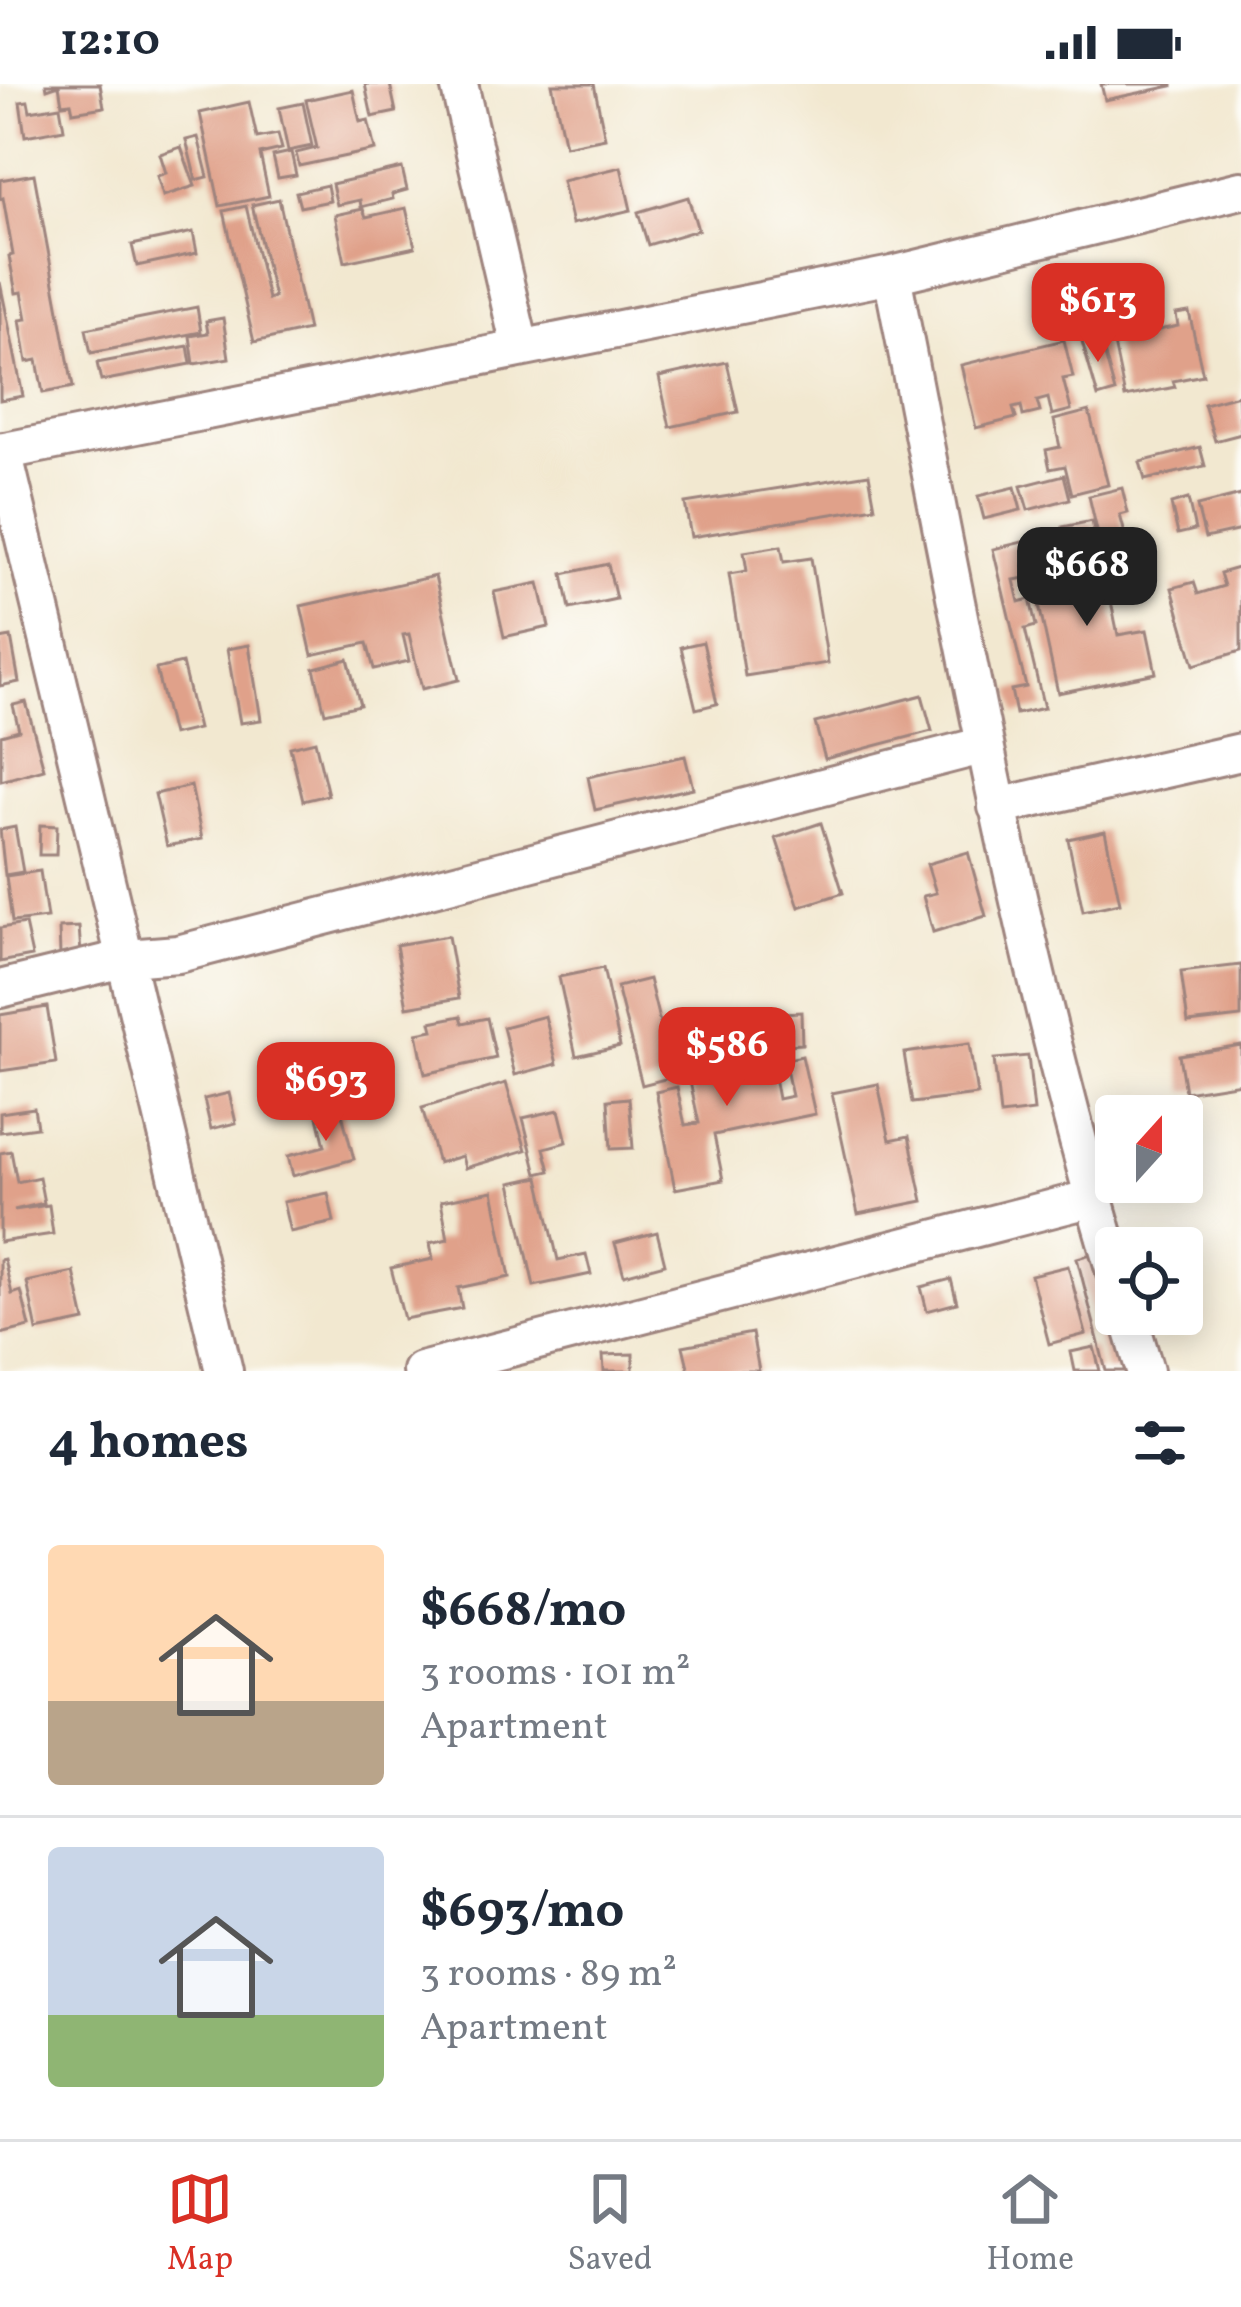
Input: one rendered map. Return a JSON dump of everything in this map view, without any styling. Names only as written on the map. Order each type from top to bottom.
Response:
[{"type":"street","points":[[459,84],[520,347]]},
{"type":"street","points":[[224,1371],[1,452],[892,275],[1241,190]]},
{"type":"street","points":[[892,275],[997,807],[1102,1227]]},
{"type":"street","points":[[0,988],[127,958],[178,954],[985,745]]},
{"type":"street","points":[[997,807],[1241,752]]},
{"type":"street","points":[[421,1371],[1093,1198]]},
{"type":"street","points":[[1134,1335],[1145,1371]]},
{"type":"building","points":[[46,84],[100,84],[104,107],[73,112],[71,103],[62,104],[59,85],[47,89]]},
{"type":"building","points":[[365,84],[390,84],[396,112],[372,117]]},
{"type":"building","points":[[552,84],[594,84],[605,138],[565,146]]},
{"type":"building","points":[[1101,84],[1172,84],[1172,86],[1105,100]]},
{"type":"building","points":[[353,90],[360,122],[368,120],[375,150],[299,166],[296,153],[317,148],[306,100]]},
{"type":"building","points":[[28,101],[30,111],[60,106],[64,129],[25,136],[20,102]]},
{"type":"building","points":[[249,102],[257,138],[278,134],[282,149],[260,154],[269,196],[220,206],[200,113]]},
{"type":"building","points":[[303,103],[312,146],[288,151],[279,108]]},
{"type":"building","points":[[198,137],[208,177],[196,180],[186,140]]},
{"type":"building","points":[[181,147],[195,186],[163,196],[157,176],[166,173],[160,154]]},
{"type":"building","points":[[291,152],[296,175],[278,178],[273,156]]},
{"type":"building","points":[[621,167],[631,210],[572,224],[562,181]]},
{"type":"building","points":[[402,168],[407,190],[392,194],[393,199],[361,207],[360,200],[337,205],[332,184]]},
{"type":"building","points":[[34,174],[73,387],[43,393],[37,360],[27,362],[20,320],[27,319],[22,292],[16,293],[0,199],[0,180]]},
{"type":"building","points":[[327,185],[330,201],[300,207],[296,192]]},
{"type":"building","points":[[688,197],[698,230],[648,245],[638,212]]},
{"type":"building","points":[[279,199],[308,330],[254,342],[224,211],[246,206],[268,299],[274,297],[252,205]]},
{"type":"building","points":[[406,208],[415,247],[345,262],[335,215],[363,209],[366,217]]},
{"type":"building","points":[[193,232],[197,253],[137,266],[132,245]]},
{"type":"building","points":[[0,282],[23,396],[0,400]]},
{"type":"building","points":[[197,307],[201,332],[91,353],[86,329]]},
{"type":"building","points":[[1189,312],[1203,375],[1173,381],[1175,387],[1125,397],[1111,330],[1129,326],[1131,336],[1178,326],[1176,314]]},
{"type":"building","points":[[223,318],[229,358],[194,364],[190,336],[208,333],[206,321]]},
{"type":"building","points":[[1099,333],[1115,392],[1098,397],[1081,338]]},
{"type":"building","points":[[1064,340],[1073,377],[1063,379],[1071,410],[1052,415],[1048,398],[1037,401],[1040,412],[1023,416],[1021,406],[1013,408],[1016,418],[976,428],[961,365]]},
{"type":"building","points":[[188,346],[191,364],[101,381],[97,363]]},
{"type":"building","points":[[727,362],[738,412],[670,427],[659,377]]},
{"type":"building","points":[[1238,395],[1241,434],[1215,441],[1204,404]]},
{"type":"building","points":[[1089,411],[1108,485],[1072,494],[1065,466],[1050,469],[1046,450],[1060,447],[1054,420]]},
{"type":"building","points":[[1200,447],[1205,466],[1145,480],[1140,462]]},
{"type":"building","points":[[869,474],[875,507],[691,537],[685,503]]},
{"type":"building","points":[[1064,475],[1070,499],[1028,510],[1021,486]]},
{"type":"building","points":[[1015,487],[1021,510],[984,519],[978,496]]},
{"type":"building","points":[[1122,488],[1128,513],[1120,515],[1128,545],[1102,552],[1089,496]]},
{"type":"building","points":[[1241,495],[1241,530],[1205,538],[1197,506]]},
{"type":"building","points":[[1188,499],[1195,530],[1178,534],[1171,504]]},
{"type":"building","points":[[1092,521],[1096,541],[1069,547],[1063,527]]},
{"type":"building","points":[[1052,535],[1057,557],[1024,565],[1026,578],[1014,580],[1019,602],[1030,599],[1036,626],[1025,629],[1044,708],[1016,714],[1011,690],[1026,687],[993,549]]},
{"type":"building","points":[[781,546],[784,562],[811,558],[828,663],[745,676],[729,574],[747,571],[744,552]]},
{"type":"building","points":[[1102,558],[1118,635],[1147,630],[1156,673],[1058,693],[1032,573]]},
{"type":"building","points":[[608,564],[616,599],[570,609],[563,574]]},
{"type":"building","points":[[1241,567],[1241,651],[1194,665],[1172,588],[1194,582],[1198,594],[1224,586],[1220,573]]},
{"type":"building","points":[[435,576],[459,680],[422,689],[409,634],[403,635],[409,661],[374,669],[367,643],[312,655],[301,606]]},
{"type":"building","points":[[539,583],[549,627],[504,637],[494,592]]},
{"type":"building","points":[[11,637],[19,682],[0,686],[0,639]]},
{"type":"building","points":[[703,642],[717,704],[696,709],[681,647]]},
{"type":"building","points":[[249,645],[261,720],[240,723],[227,649]]},
{"type":"building","points":[[348,659],[360,705],[325,713],[314,668]]},
{"type":"building","points":[[182,663],[198,729],[172,735],[156,669]]},
{"type":"building","points":[[922,695],[932,731],[825,759],[815,723]]},
{"type":"building","points":[[26,702],[44,769],[1,781],[1,735],[19,730],[13,705]]},
{"type":"building","points":[[315,741],[328,795],[303,801],[290,747]]},
{"type":"building","points":[[685,756],[693,788],[595,810],[588,777]]},
{"type":"building","points":[[191,786],[202,839],[167,846],[155,794]]},
{"type":"building","points":[[821,823],[843,893],[799,907],[776,838]]},
{"type":"building","points":[[40,825],[57,826],[56,855],[39,855]]},
{"type":"building","points":[[15,827],[23,872],[5,875],[0,830]]},
{"type":"building","points":[[1105,831],[1120,903],[1083,911],[1068,839]]},
{"type":"building","points":[[968,852],[986,916],[933,932],[923,896],[936,893],[927,864]]},
{"type":"building","points":[[40,871],[47,918],[12,922],[6,876]]},
{"type":"building","points":[[25,924],[32,956],[0,962],[0,928]]},
{"type":"building","points":[[79,927],[81,954],[60,955],[59,928]]},
{"type":"building","points":[[448,936],[459,998],[407,1007],[396,945]]},
{"type":"building","points":[[1241,965],[1241,1017],[1188,1023],[1181,972]]},
{"type":"building","points":[[603,968],[620,1046],[576,1056],[559,977]]},
{"type":"building","points":[[649,979],[673,1077],[642,1085],[617,987]]},
{"type":"building","points":[[47,1007],[56,1063],[0,1071],[0,1015]]},
{"type":"building","points":[[801,1012],[802,1044],[783,1045],[781,1013]]},
{"type":"building","points":[[461,1016],[463,1023],[487,1018],[496,1058],[425,1074],[417,1033],[433,1030],[431,1022]]},
{"type":"building","points":[[545,1016],[557,1064],[515,1075],[503,1027]]},
{"type":"building","points":[[969,1044],[977,1095],[912,1103],[904,1053]]},
{"type":"building","points":[[768,1045],[778,1099],[792,1096],[784,1060],[802,1056],[815,1114],[714,1135],[723,1180],[675,1189],[656,1092],[677,1087],[685,1125],[699,1123],[686,1063]]},
{"type":"building","points":[[1241,1045],[1241,1083],[1185,1092],[1179,1055]]},
{"type":"building","points":[[1028,1056],[1034,1111],[1000,1115],[994,1059]]},
{"type":"building","points":[[506,1083],[526,1150],[465,1168],[462,1156],[438,1163],[422,1108]]},
{"type":"building","points":[[878,1084],[890,1140],[909,1136],[923,1201],[858,1214],[832,1093]]},
{"type":"building","points":[[229,1093],[236,1123],[211,1129],[204,1099]]},
{"type":"building","points":[[629,1098],[633,1148],[611,1149],[608,1100]]},
{"type":"building","points":[[339,1103],[354,1159],[293,1176],[288,1156],[325,1146],[316,1108]]},
{"type":"building","points":[[34,1108],[37,1127],[0,1132],[0,1113]]},
{"type":"building","points":[[559,1110],[567,1142],[544,1148],[550,1171],[537,1174],[523,1118]]},
{"type":"building","points":[[11,1151],[17,1182],[39,1177],[44,1203],[14,1210],[49,1205],[53,1234],[0,1242],[0,1153]]},
{"type":"building","points":[[539,1177],[558,1260],[586,1254],[591,1274],[534,1286],[511,1183]]},
{"type":"building","points":[[493,1191],[510,1277],[458,1288],[462,1308],[404,1319],[391,1268],[433,1259],[430,1243],[448,1239],[441,1201]]},
{"type":"building","points":[[328,1193],[334,1222],[290,1232],[283,1202]]},
{"type":"building","points":[[657,1232],[665,1264],[624,1275],[615,1243]]},
{"type":"building","points":[[1095,1253],[1095,1328],[1077,1258]]},
{"type":"building","points":[[4,1259],[12,1294],[21,1291],[30,1327],[0,1334],[0,1260]]},
{"type":"building","points":[[1068,1266],[1086,1334],[1049,1344],[1031,1275]]},
{"type":"building","points":[[74,1272],[85,1321],[37,1331],[27,1282]]},
{"type":"building","points":[[951,1279],[957,1303],[927,1311],[921,1287]]},
{"type":"building","points":[[752,1333],[759,1371],[689,1371],[683,1346]]},
{"type":"building","points":[[1097,1335],[1119,1335],[1128,1371],[1106,1371]]},
{"type":"building","points":[[1094,1347],[1100,1371],[1075,1371],[1071,1352]]},
{"type":"building","points":[[633,1354],[633,1371],[604,1371],[603,1355]]}]
